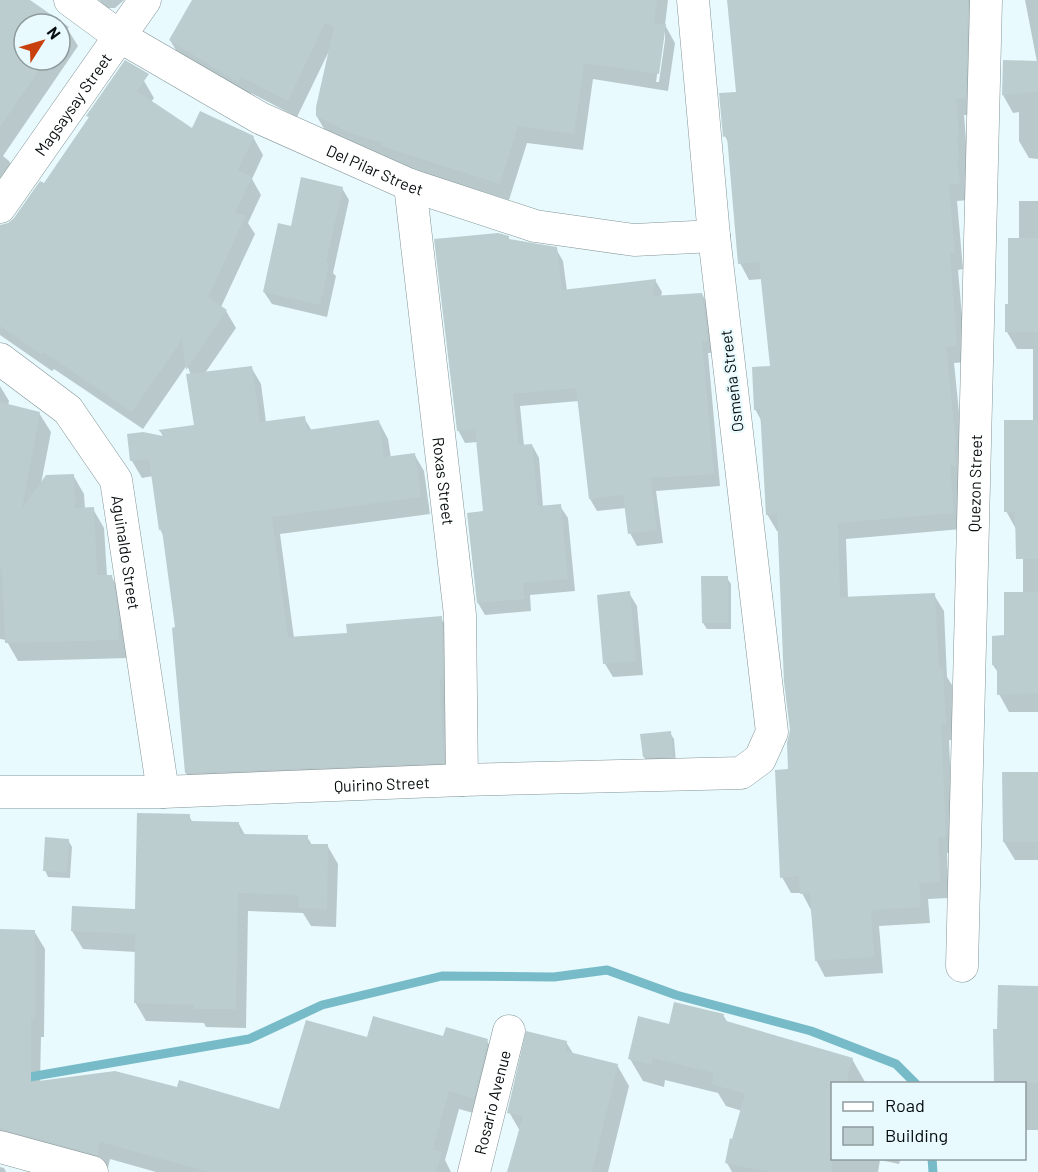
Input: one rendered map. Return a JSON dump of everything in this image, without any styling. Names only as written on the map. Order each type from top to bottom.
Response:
[{"type":"street","name":"Del Pilar Street","points":[[70,0],[119,36],[260,118],[410,185],[535,226],[634,240],[714,236]]},
{"type":"street","name":"Magsaysay Street","points":[[0,207],[145,0]]},
{"type":"street","name":"Osmeña Street","points":[[693,0],[714,236],[772,732],[760,759]]},
{"type":"street","name":"Quezon Street","points":[[962,966],[986,0]]},
{"type":"street","name":"Roxas Street","points":[[410,185],[460,615],[462,780]]},
{"type":"street","name":"Aguinaldo Street","points":[[0,359],[68,410],[116,480],[163,792]]},
{"type":"street","name":"Quirino Street","points":[[0,792],[163,792],[462,780],[741,773],[760,759]]},
{"type":"street","name":"Rosario Avenue","points":[[474,1172],[508,1031]]},
{"type":"street","points":[[0,1147],[92,1172]]},
{"type":"building","points":[[0,0],[30,0],[47,12],[12,12],[12,72],[38,72],[0,127]]},
{"type":"building","points":[[192,0],[657,0],[654,23],[666,24],[659,74],[584,63],[574,134],[518,126],[500,184],[381,146],[382,143],[350,133],[316,116],[334,27],[325,23],[288,101],[241,77],[238,82],[169,40]]},
{"type":"building","points":[[727,0],[968,0],[966,98],[956,99],[959,137],[957,137],[959,159],[957,159],[960,184],[949,185],[955,253],[950,253],[957,346],[946,347],[956,445],[954,446],[956,465],[950,465],[954,513],[838,523],[840,597],[935,593],[939,668],[943,667],[946,724],[941,724],[946,837],[938,837],[940,882],[919,883],[921,907],[871,910],[874,957],[815,961],[810,893],[800,894],[799,876],[780,878],[775,770],[788,769],[787,743],[790,730],[784,682],[777,514],[766,515],[760,409],[754,410],[752,367],[770,366],[759,262],[738,264],[727,136],[723,137],[719,93],[736,92]]},
{"type":"building","points":[[125,60],[149,74],[137,91],[192,128],[200,111],[254,136],[238,170],[252,177],[235,213],[246,215],[208,297],[227,310],[186,370],[182,340],[132,412],[44,352],[42,355],[0,326],[0,225],[14,218],[40,181],[44,183]]},
{"type":"building","points":[[1003,60],[1038,61],[1038,92],[1002,95]]},
{"type":"building","points":[[301,177],[343,187],[326,262],[329,263],[320,305],[263,292],[278,223],[291,226]]},
{"type":"building","points":[[498,233],[509,236],[509,239],[557,247],[562,290],[656,279],[652,296],[702,293],[708,341],[702,341],[714,474],[650,478],[657,530],[628,534],[623,495],[589,499],[576,388],[513,394],[519,445],[532,444],[538,506],[561,504],[568,579],[523,583],[525,599],[477,603],[467,513],[483,511],[475,429],[457,431],[434,239]]},
{"type":"building","points":[[1008,238],[1038,238],[1038,332],[1005,332],[1005,304],[1008,304]]},
{"type":"building","points":[[252,366],[260,422],[305,416],[307,430],[379,420],[384,457],[415,453],[421,497],[272,517],[288,637],[347,633],[346,624],[442,616],[443,679],[440,679],[444,763],[185,773],[172,628],[175,627],[162,530],[159,530],[149,459],[130,461],[127,434],[143,432],[168,437],[158,430],[194,425],[186,374]]},
{"type":"building","points":[[0,402],[40,412],[22,509],[46,475],[74,474],[75,508],[94,507],[97,575],[112,575],[119,640],[5,643],[2,569],[0,569]]},
{"type":"building","points":[[1004,420],[1038,420],[1038,559],[1016,559],[1015,512],[1004,512]]},
{"type":"building","points":[[701,576],[728,576],[728,623],[702,623]]},
{"type":"building","points":[[630,591],[636,661],[603,664],[597,595]]},
{"type":"building","points":[[1004,592],[1038,592],[1038,693],[997,695],[997,665],[992,665],[992,636],[1004,635]]},
{"type":"building","points":[[671,731],[673,757],[643,757],[640,734]]},
{"type":"building","points":[[1002,772],[1038,772],[1038,842],[1003,842]]},
{"type":"building","points":[[137,813],[190,814],[190,821],[239,822],[239,834],[308,835],[308,844],[328,844],[327,909],[299,908],[298,895],[238,893],[236,1009],[194,1009],[194,1005],[134,1003],[135,934],[71,931],[72,906],[135,909]]},
{"type":"building","points":[[45,837],[69,839],[67,872],[43,871]]},
{"type":"building","points":[[0,929],[35,930],[35,1019],[31,1019],[31,1082],[115,1071],[177,1087],[179,1080],[279,1109],[306,1020],[367,1037],[373,1016],[443,1036],[446,1027],[488,1039],[474,1099],[449,1091],[433,1149],[442,1152],[436,1172],[209,1172],[100,1142],[97,1155],[5,1130],[0,1127]]},
{"type":"building","points":[[998,985],[1038,986],[1038,1083],[994,1082],[993,1029],[997,1029]]},
{"type":"building","points":[[674,1002],[724,1014],[723,1020],[853,1058],[846,1082],[831,1082],[832,1172],[769,1172],[725,1163],[730,1138],[732,1139],[745,1094],[711,1084],[714,1073],[653,1058],[651,1065],[628,1059],[638,1016],[669,1024]]},
{"type":"building","points":[[526,1031],[567,1041],[565,1051],[618,1064],[592,1172],[507,1172],[523,1116],[507,1113]]},
{"type":"waterway","points":[[0,1082],[249,1039],[322,1005],[442,976],[554,977],[607,970],[676,995],[811,1031],[896,1064],[914,1082]]},
{"type":"waterway","points":[[932,1160],[933,1172]]}]
